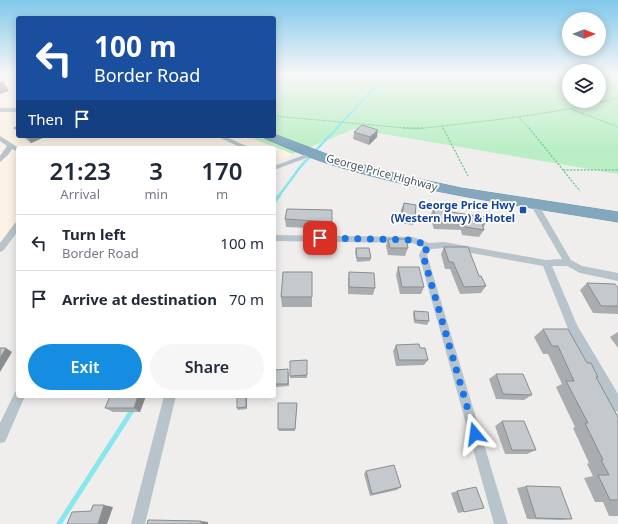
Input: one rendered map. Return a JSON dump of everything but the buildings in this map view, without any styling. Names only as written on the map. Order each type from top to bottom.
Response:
[{"type":"highway","name":"George Price Highway","points":[[274,138],[333,161],[410,181],[460,192],[618,217]]},
{"type":"street","points":[[0,110],[16,110]]},
{"type":"street","points":[[0,138],[16,149]]},
{"type":"street","points":[[224,138],[243,146]]},
{"type":"street","points":[[0,160],[6,154],[11,145]]},
{"type":"street","points":[[276,167],[315,153]]},
{"type":"street","points":[[534,204],[568,262],[580,269],[618,277]]},
{"type":"street","points":[[0,249],[16,228]]},
{"type":"street","points":[[276,238],[414,240],[428,246],[444,244],[546,263],[568,262]]},
{"type":"street","points":[[428,246],[423,255],[501,524]]},
{"type":"street","points":[[546,263],[573,328],[618,406]]},
{"type":"street","points":[[0,437],[18,398]]},
{"type":"street","points":[[137,522],[169,398]]},
{"type":"path","points":[[276,116],[402,129],[518,117],[570,109],[616,98]]},
{"type":"path","points":[[570,109],[618,127]]},
{"type":"path","points":[[518,117],[524,122],[580,191]]},
{"type":"path","points":[[442,126],[468,176]]},
{"type":"path","points":[[563,170],[618,170]]},
{"type":"shaded area","points":[[0,98],[16,98],[16,138],[251,138],[272,146],[16,146],[16,233],[0,254]]},
{"type":"shaded area","points":[[276,147],[293,154],[276,163]]},
{"type":"green space","points":[[276,98],[562,98],[562,108],[606,108],[606,98],[618,98],[618,174],[354,129],[293,154],[276,147],[276,146],[251,138],[276,138]]},
{"type":"waterway","points":[[336,129],[364,98]]},
{"type":"waterway","points":[[278,197],[301,166],[337,128]]},
{"type":"waterway","points":[[276,200],[279,196]]},
{"type":"waterway","points":[[59,524],[133,409]]},
{"type":"place","name":"George Price Hwy (Western Hwy) & Hotel","points":[[523,210]]},
{"type":"route","points":[[320,238],[414,240],[428,246],[423,255],[475,434]]}]
